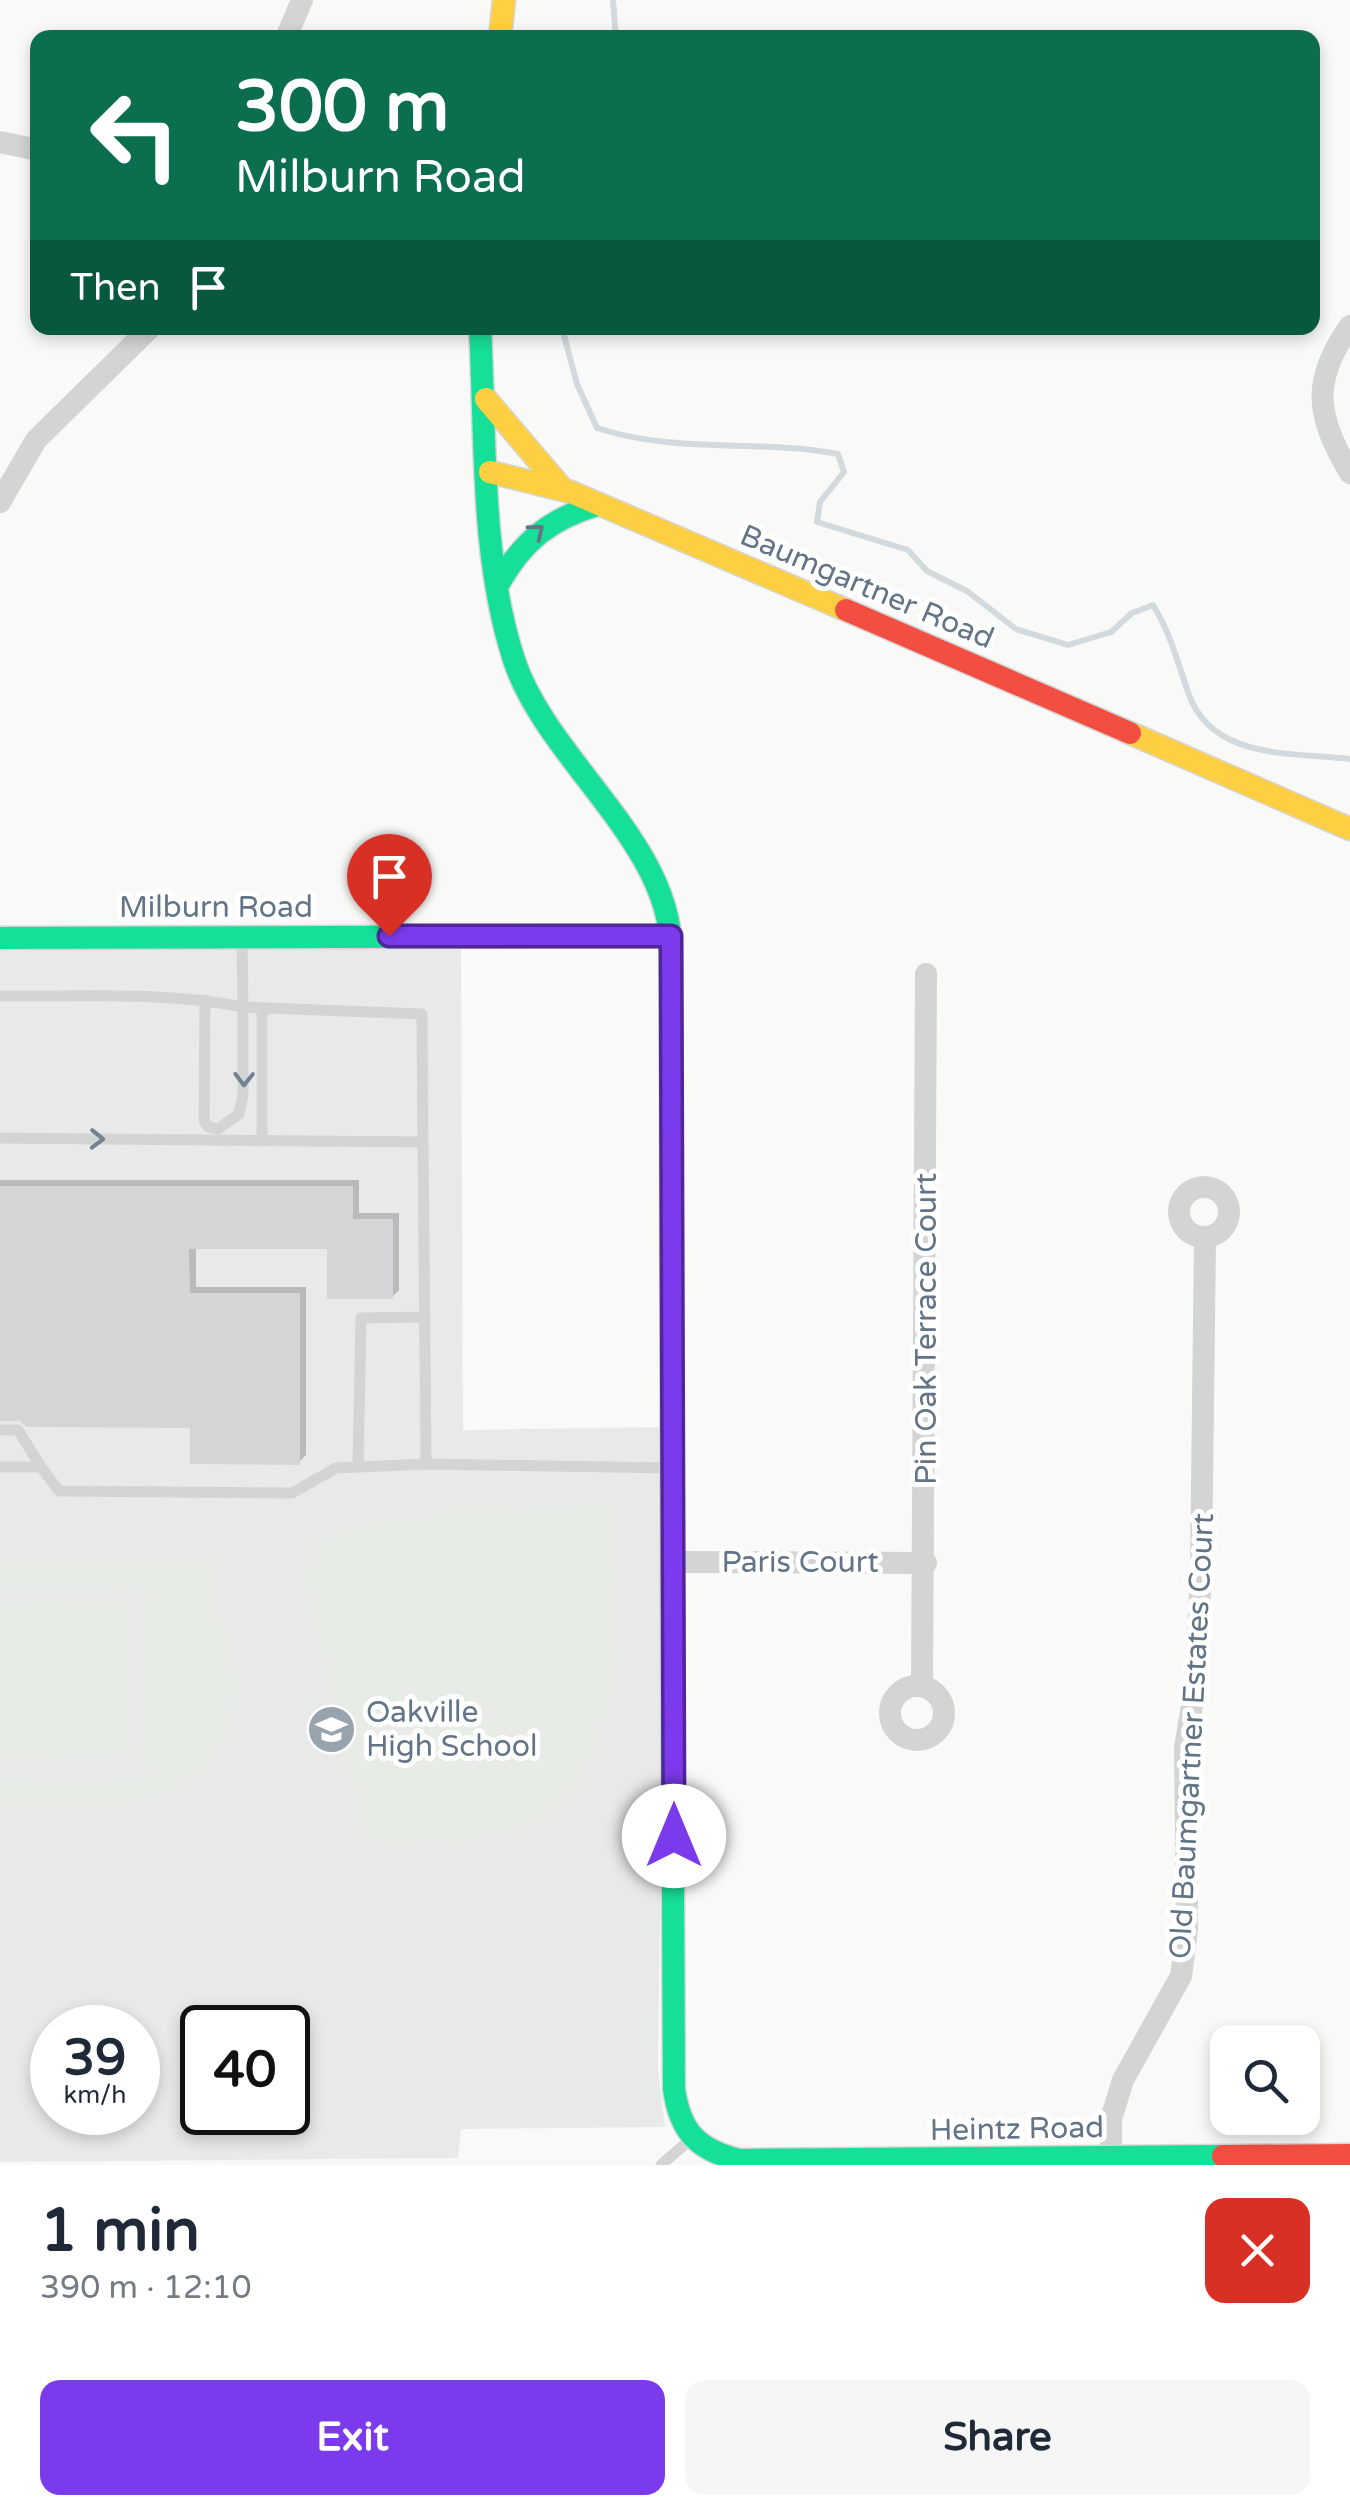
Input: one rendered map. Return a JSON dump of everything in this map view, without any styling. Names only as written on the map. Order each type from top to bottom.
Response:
[{"type":"street","points":[[289,30],[302,0]]},
{"type":"street","points":[[501,30],[504,0]]},
{"type":"street","points":[[0,142],[30,148]]},
{"type":"street","points":[[1350,326],[1340,340],[1320,400],[1324,421],[1350,473]]},
{"type":"street","points":[[2,489],[36,440],[143,335]]},
{"type":"street","points":[[481,335],[499,583],[509,645],[530,696],[654,875],[671,936],[673,2088],[678,2118],[690,2139]]},
{"type":"street","points":[[485,397],[506,428],[565,492]]},
{"type":"street","name":"Baumgartner Road","points":[[490,472],[514,473],[597,505],[1350,828]]},
{"type":"street","points":[[499,583],[517,549],[538,526],[561,514],[597,505]]},
{"type":"street","name":"Milburn Road","points":[[0,938],[671,936]]},
{"type":"street","name":"Pin Oak Terrace Court","points":[[922,1684],[926,1563],[926,974]]},
{"type":"street","name":"Old Baumgartner Estates Court","points":[[1111,2158],[1111,2120],[1124,2080],[1181,1976],[1187,1930],[1185,1748],[1196,1680],[1202,1569],[1206,1238]]},
{"type":"street","name":"Paris Court","points":[[674,1562],[926,1563]]},
{"type":"street","name":"Heintz Road","points":[[690,2139],[710,2153],[739,2160],[1266,2160],[1350,2155]]},
{"type":"lane","points":[[205,1000],[204,1120],[208,1127],[230,1124],[239,1114],[244,1096],[242,937]]},
{"type":"lane","points":[[0,996],[205,1000],[243,1007],[422,1014],[426,1464]]},
{"type":"lane","points":[[262,1008],[262,1141]]},
{"type":"lane","points":[[0,1138],[422,1142]]},
{"type":"lane","points":[[358,1467],[361,1318],[424,1317]]},
{"type":"lane","points":[[0,1430],[18,1430],[60,1492],[292,1494],[336,1468],[426,1464],[674,1468]]},
{"type":"lane","points":[[0,1467],[40,1467]]},
{"type":"lane","points":[[661,2165],[690,2139]]},
{"type":"shaded area","name":"Oakville High School","points":[[461,946],[463,1430],[666,1427],[658,2070],[665,2127],[461,2129],[458,2158],[0,2162],[0,950]]},
{"type":"shaded area","points":[[614,1504],[614,1685],[604,1728],[588,1767],[561,1800],[504,1834],[447,1846],[368,1841],[304,1581],[307,1554],[328,1534],[455,1506]]},
{"type":"shaded area","points":[[0,1562],[219,1562],[219,1616],[233,1639],[240,1689],[237,1718],[207,1768],[174,1793],[135,1805],[0,1806],[0,1780],[112,1781],[150,1774],[145,1764],[144,1605],[150,1594],[114,1588],[0,1588]]},
{"type":"shaded area","points":[[128,1602],[131,1755],[0,1758],[0,1604]]},
{"type":"building","points":[[0,1186],[353,1186],[353,1219],[393,1219],[393,1299],[327,1299],[327,1249],[189,1249],[190,1293],[300,1293],[300,1465],[190,1464],[190,1428],[27,1427],[19,1421],[0,1421]]},
{"type":"waterway","points":[[613,0],[615,30]]},
{"type":"waterway","points":[[564,335],[577,384],[597,428],[656,441],[838,454],[844,472],[820,502],[817,522],[908,550],[927,571],[967,591],[1016,629],[1068,645],[1111,632],[1132,613],[1153,605],[1188,692],[1199,714],[1214,730],[1233,741],[1278,753],[1350,759]]},
{"type":"traffic: fast","points":[[480,335],[490,538],[503,620],[514,660],[530,697],[552,732],[630,837],[651,873],[666,911],[671,950]]},
{"type":"traffic: fast","points":[[499,583],[539,534],[565,517],[597,505]]},
{"type":"traffic: fast","points":[[0,938],[671,936]]},
{"type":"traffic: fast","points":[[672,1681],[674,2089],[681,2117],[693,2137],[712,2151],[739,2160],[1223,2156]]},
{"type":"traffic: slow","points":[[501,30],[504,0]]},
{"type":"traffic: slow","points":[[486,399],[560,486]]},
{"type":"traffic: slow","points":[[490,472],[571,492],[846,610]]},
{"type":"traffic: slow","points":[[1130,733],[1350,829]]},
{"type":"traffic: slow","points":[[671,950],[672,1681]]},
{"type":"traffic: jam","points":[[846,610],[1130,733]]},
{"type":"traffic: jam","points":[[1223,2156],[1350,2155]]},
{"type":"place","name":"Oakville High School","points":[[331,1729]]},
{"type":"route","points":[[389,936],[671,936],[675,1053],[674,1836]]}]
